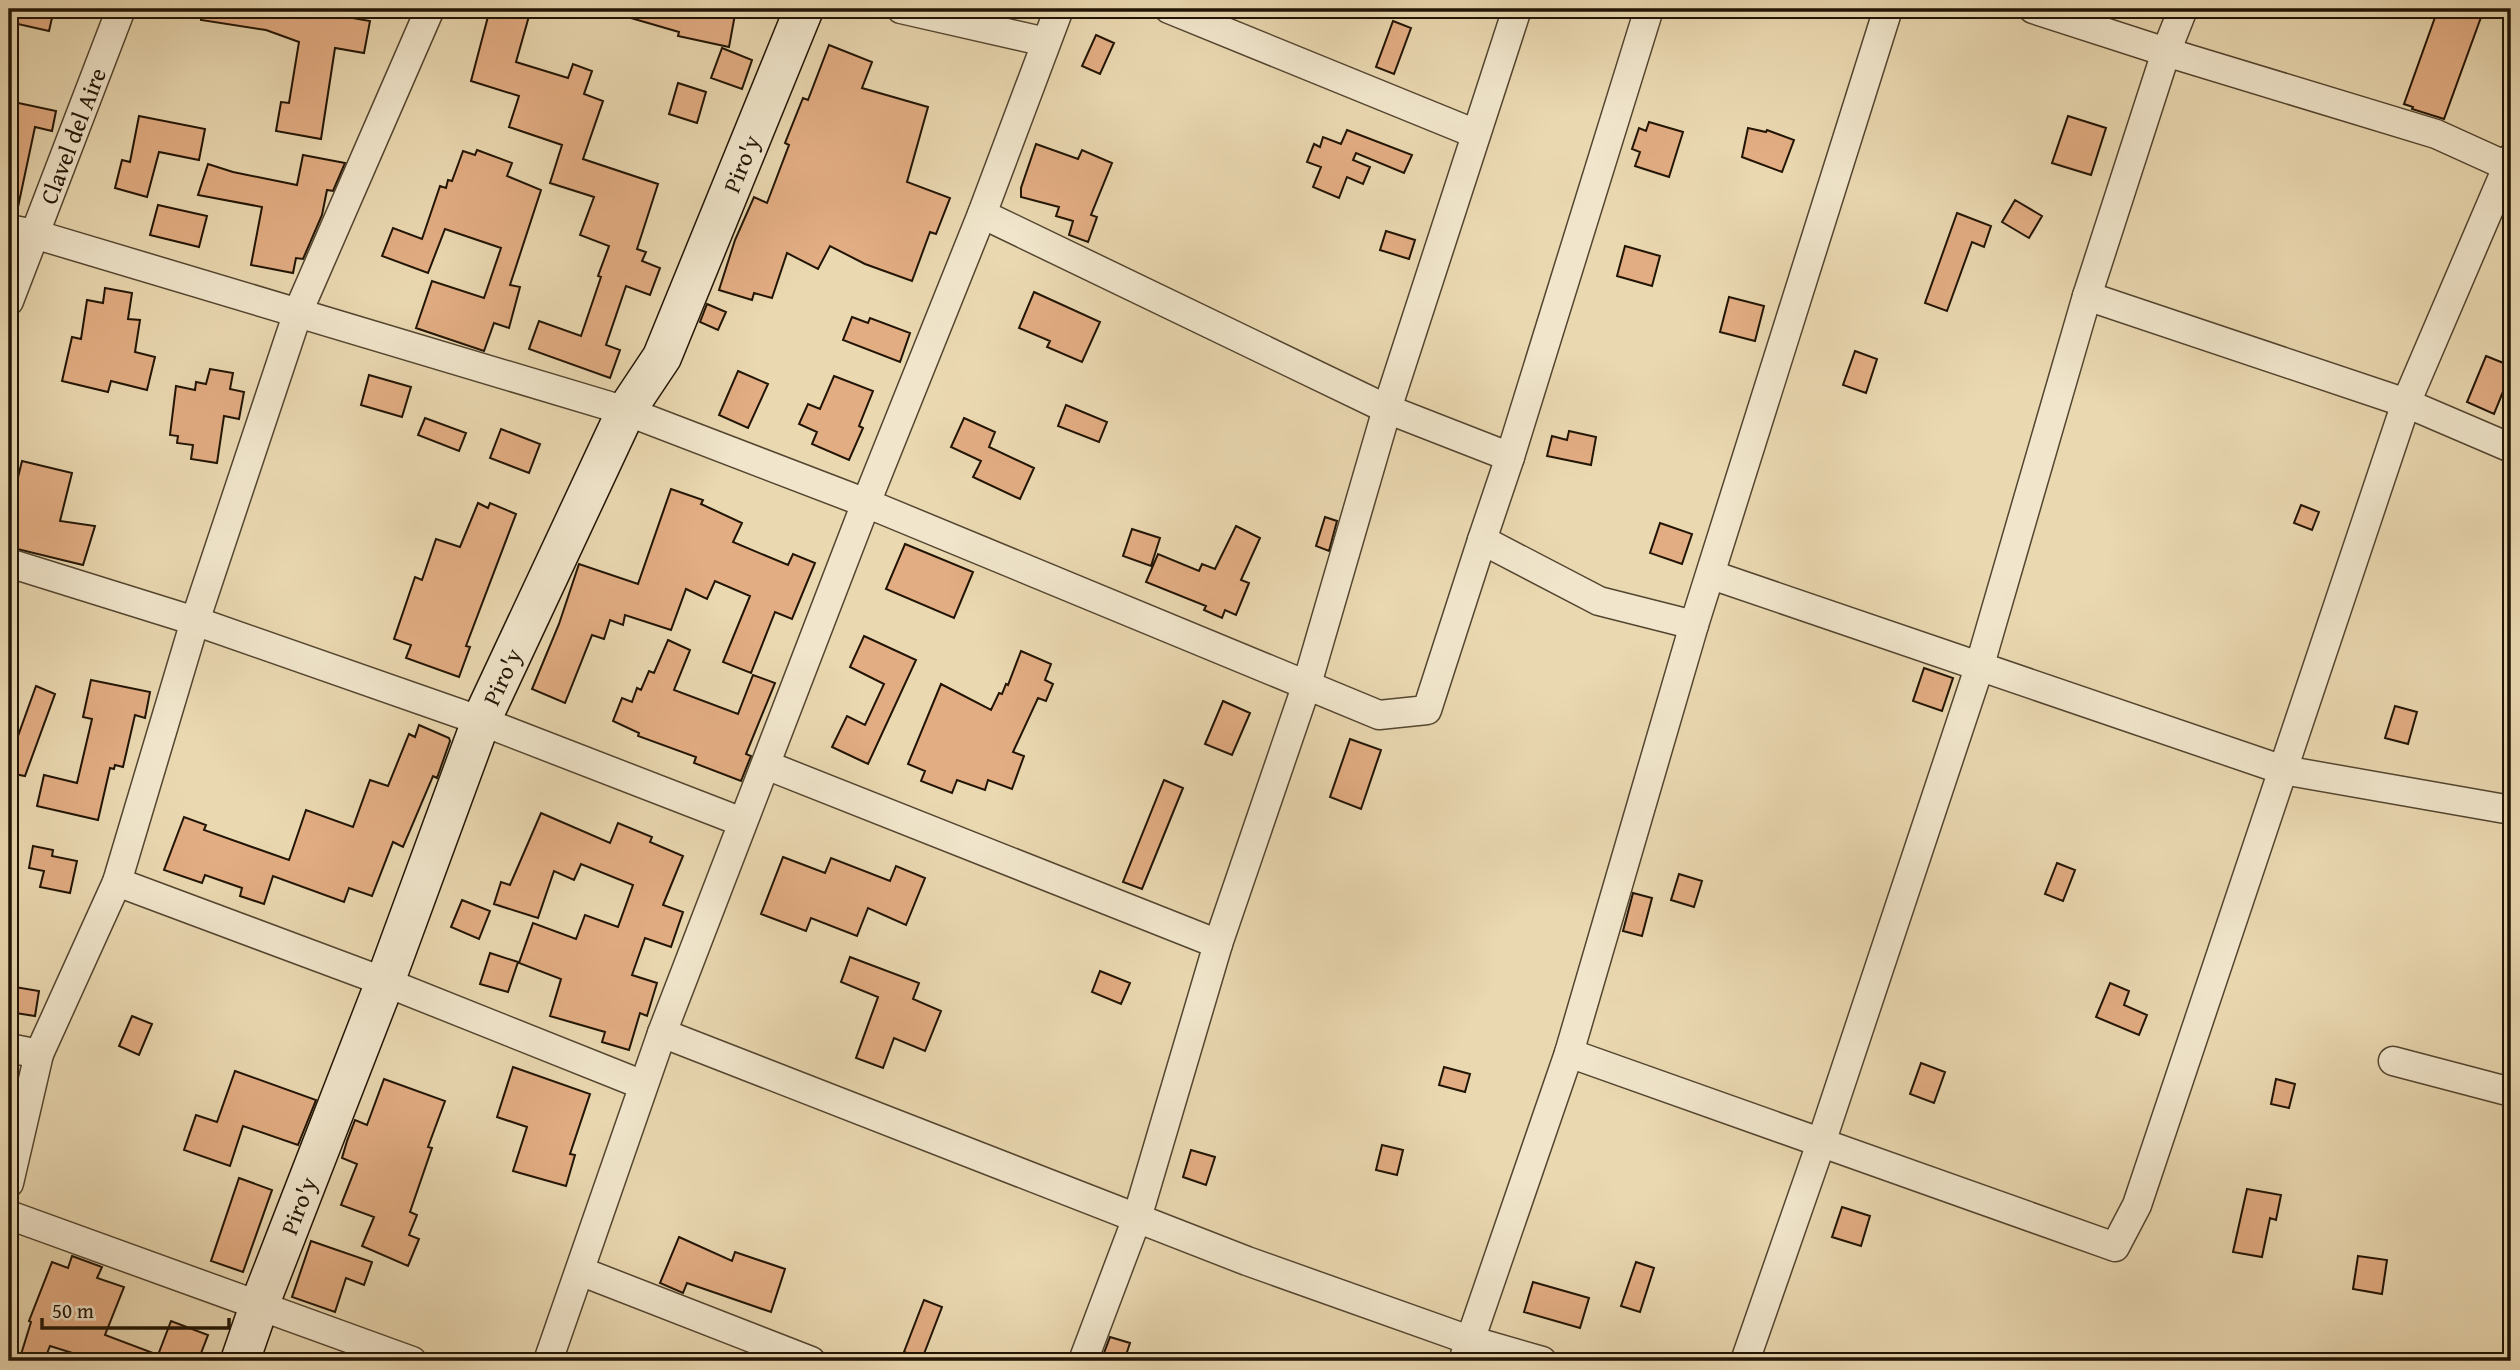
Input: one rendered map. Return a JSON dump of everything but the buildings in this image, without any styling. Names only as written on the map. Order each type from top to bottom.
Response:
[{"type":"main road","name":"Piro'y","points":[[240,1361],[385,982],[481,721],[626,411],[662,357],[804,9]]},
{"type":"street","name":"Clavel del Aire","points":[[9,301],[22,232],[121,9]]},
{"type":"street","points":[[9,1183],[39,1054],[117,882],[195,621],[298,312],[430,9]]},
{"type":"street","points":[[901,9],[1046,42]]},
{"type":"street","points":[[548,1361],[662,1032],[866,503],[982,214],[1059,9]]},
{"type":"street","points":[[1169,9],[1476,134]]},
{"type":"street","points":[[1083,1361],[1137,1218],[1219,944],[1307,684],[1387,409],[1517,9]]},
{"type":"street","points":[[22,232],[626,411],[866,503],[1379,715],[1427,710],[1510,457],[1649,9]]},
{"type":"street","points":[[1466,1350],[1569,1053],[1694,625],[1712,575],[1888,9]]},
{"type":"street","points":[[1569,1053],[2115,1247],[2137,1205],[2406,403],[2510,164],[2437,134],[2032,9]]},
{"type":"street","points":[[1745,1361],[1821,1143],[1979,668],[2087,296],[2166,52],[2183,9]]},
{"type":"street","points":[[982,214],[1387,409],[1510,457]]},
{"type":"street","points":[[2087,296],[2406,403],[2511,447]]},
{"type":"street","points":[[1482,540],[1599,601],[1694,625]]},
{"type":"street","points":[[9,563],[195,621],[481,721],[742,822]]},
{"type":"street","points":[[1712,575],[2283,771],[2511,810]]},
{"type":"street","points":[[766,765],[1219,944]]},
{"type":"street","points":[[117,882],[385,982],[643,1085]]},
{"type":"street","points":[[662,1032],[1247,1261],[1466,1350],[1542,1361]]},
{"type":"street","points":[[9,1048],[39,1054]]},
{"type":"street","points":[[2393,1061],[2511,1092]]},
{"type":"street","points":[[9,1215],[412,1361]]},
{"type":"street","points":[[580,1271],[811,1361]]}]
